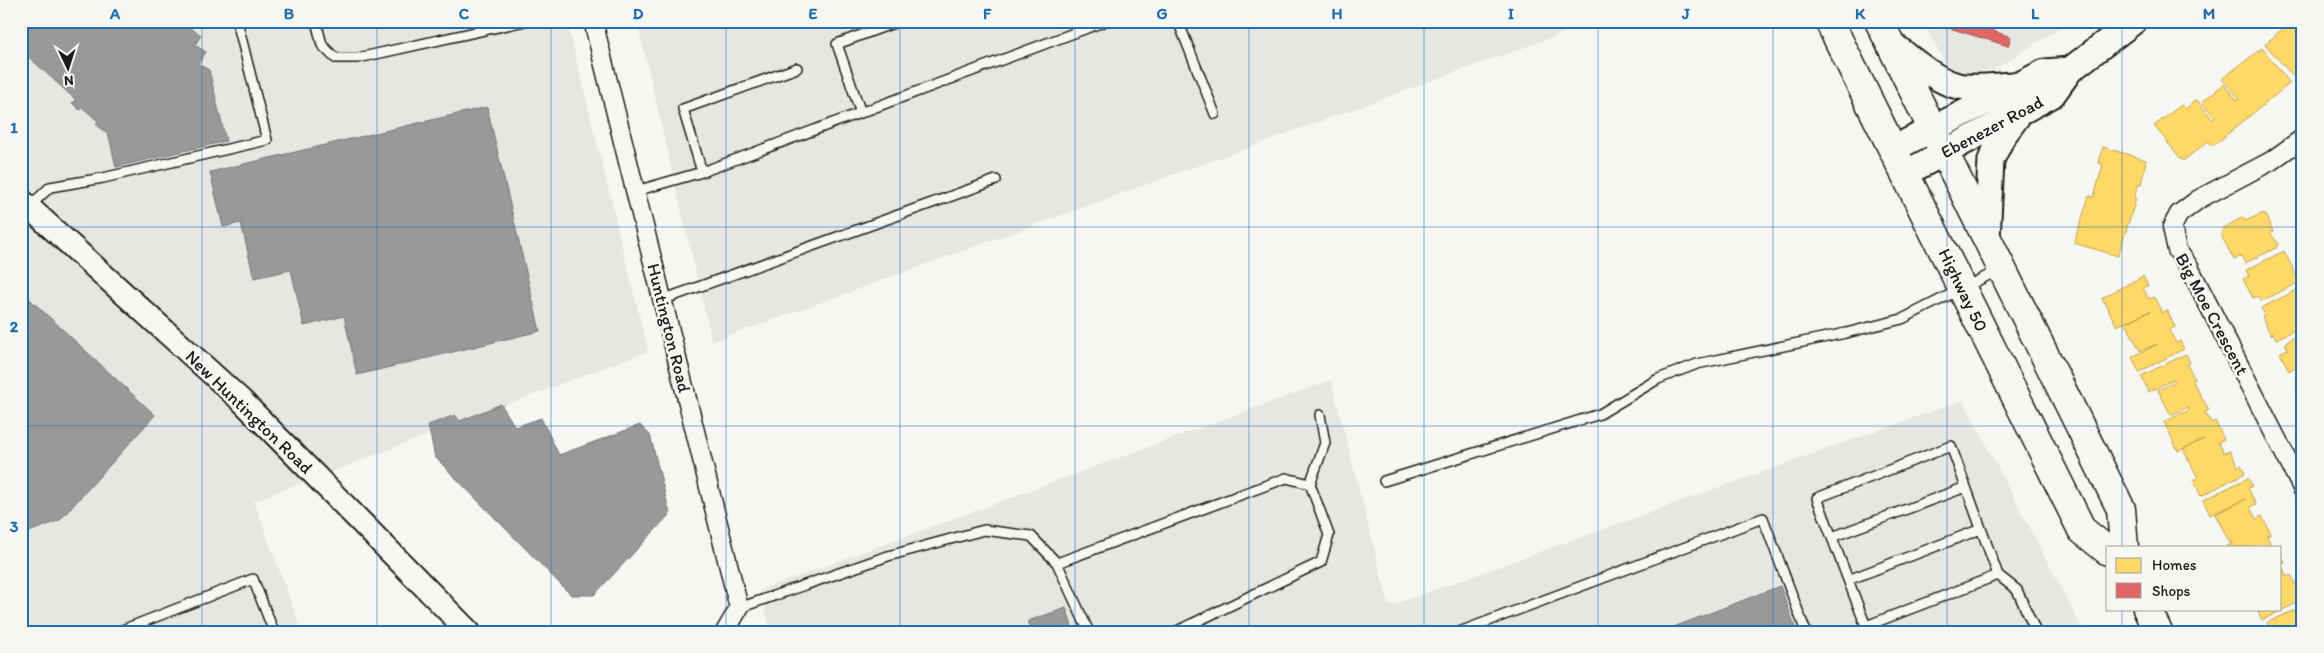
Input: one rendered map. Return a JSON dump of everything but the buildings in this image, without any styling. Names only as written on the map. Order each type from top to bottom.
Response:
[{"type":"main road","name":"Highway 50","points":[[1828,21],[1906,173],[2082,530],[2106,549]]},
{"type":"main road","name":"Ebenezer Road","points":[[1893,149],[1939,141],[2021,111],[2052,94],[2070,70],[2134,21]]},
{"type":"main road","points":[[1884,32],[1932,74],[1948,83],[1964,86],[2020,85]]},
{"type":"main road","points":[[1884,32],[2121,509],[2124,546]]},
{"type":"main road","name":"Ebenezer Road","points":[[1906,173],[1939,141],[2020,85],[2045,72],[2070,70]]},
{"type":"main road","points":[[1987,239],[1991,160],[2002,137],[2021,111]]},
{"type":"main road","points":[[2147,610],[2158,632]]},
{"type":"street","name":"Huntington Road","points":[[593,21],[739,608]]},
{"type":"street","name":"Big Moe Crescent","points":[[2303,138],[2271,161],[2199,199],[2179,214],[2172,227],[2177,250],[2189,267],[2303,490]]},
{"type":"street","name":"New Huntington Road","points":[[25,204],[242,402],[469,632]]},
{"type":"street","points":[[725,632],[739,608]]},
{"type":"lane","points":[[25,204],[50,186],[104,178],[267,140],[237,21]]},
{"type":"lane","points":[[316,21],[322,45],[335,58],[358,58],[524,21]]},
{"type":"lane","points":[[862,113],[837,44],[899,21]]},
{"type":"lane","points":[[636,191],[702,172],[1106,21]]},
{"type":"lane","points":[[1178,21],[1215,114]]},
{"type":"lane","points":[[702,172],[683,109],[797,68]]},
{"type":"lane","points":[[662,300],[996,180]]},
{"type":"lane","points":[[1384,481],[1600,414],[1658,378],[1697,364],[1846,333],[1902,319],[2002,269]]},
{"type":"lane","points":[[1175,632],[1321,562],[1329,535],[1310,484],[1325,443],[1320,415]]},
{"type":"lane","points":[[1998,575],[1867,629],[1817,498],[1951,446],[1998,575],[2017,590],[2036,632]]},
{"type":"lane","points":[[1057,563],[1286,478],[1310,484]]},
{"type":"lane","points":[[1832,537],[1966,486]]},
{"type":"lane","points":[[1459,632],[1763,518],[1806,632]]},
{"type":"lane","points":[[739,608],[888,556],[984,530],[1031,536],[1057,563],[1089,632]]},
{"type":"lane","points":[[1848,580],[1982,530]]},
{"type":"lane","points":[[117,632],[253,579],[274,632]]},
{"type":"shaded area","points":[[21,21],[567,21],[648,351],[254,501],[302,632],[21,632]]},
{"type":"shaded area","points":[[637,21],[1597,21],[712,342]]},
{"type":"shaded area","points":[[1922,21],[2072,21],[1993,70],[1972,73],[1955,71],[1945,63]]},
{"type":"shaded area","points":[[1331,380],[1389,606],[1963,400],[2084,632],[771,632],[760,590]]}]
